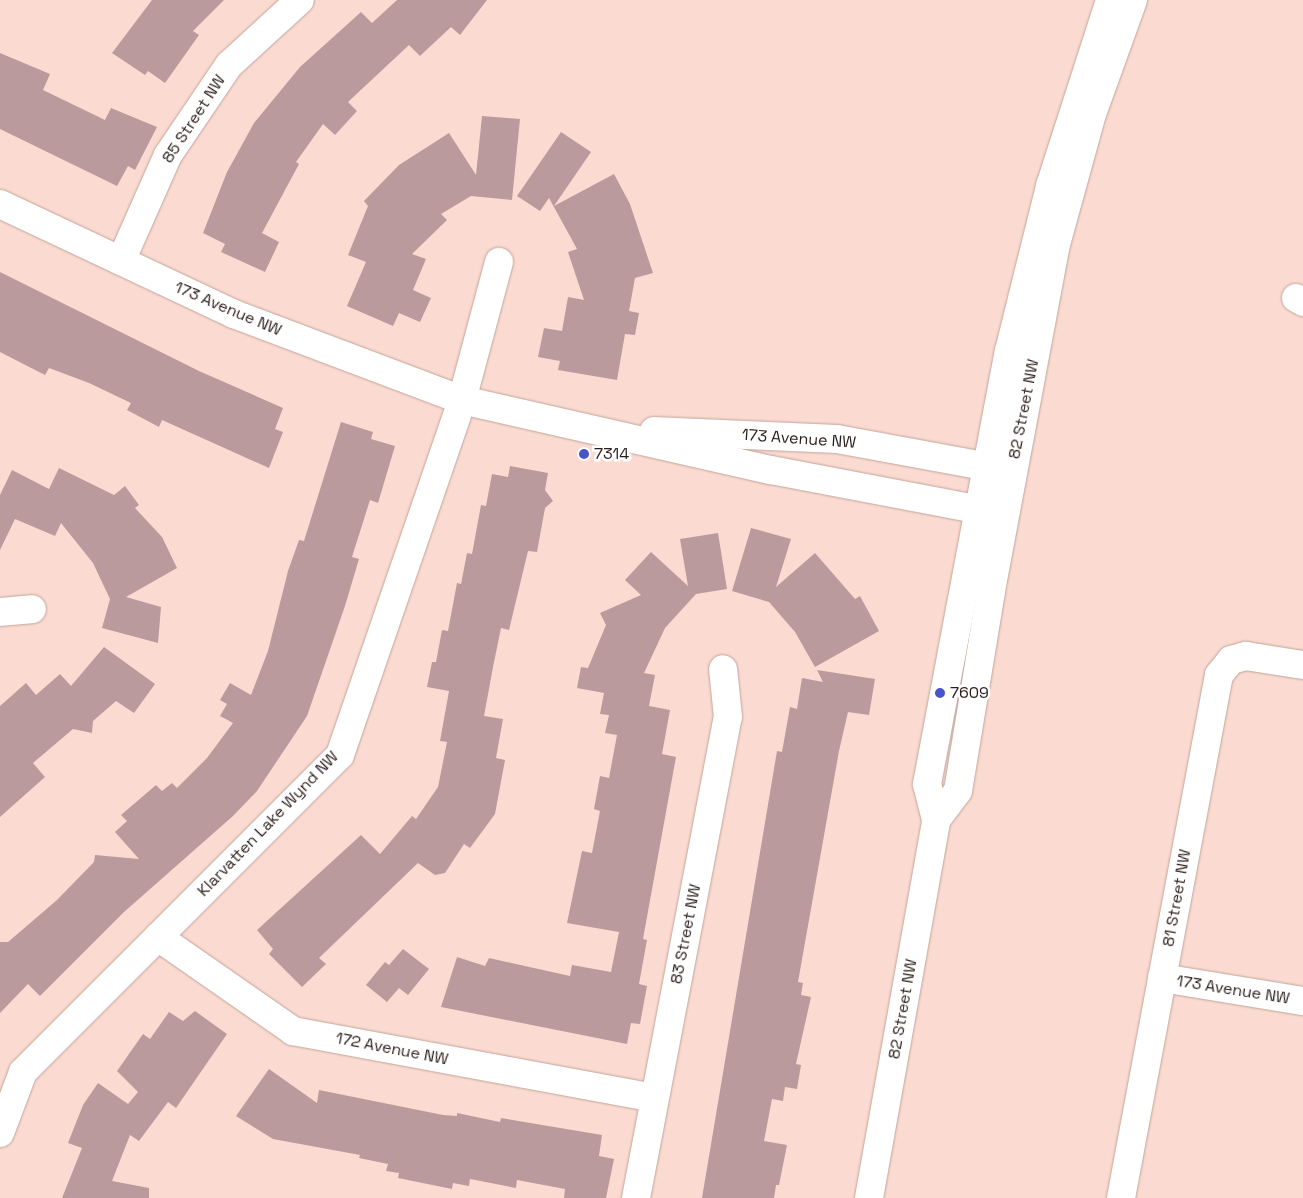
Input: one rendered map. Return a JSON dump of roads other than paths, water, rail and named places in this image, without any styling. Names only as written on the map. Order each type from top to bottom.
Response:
[{"type":"street","name":"85 Street NW","points":[[120,261],[168,156],[229,65],[300,0]]},
{"type":"street","name":"82 Street NW","points":[[1001,468],[1020,301],[1075,102],[1110,0]]},
{"type":"street","name":"82 Street NW","points":[[869,1198],[936,820],[927,784],[1001,468],[1072,180],[1133,0]]},
{"type":"street","name":"173 Avenue NW","points":[[0,204],[234,314],[462,400],[583,428],[992,512]]},
{"type":"street","points":[[462,400],[499,262]]},
{"type":"street","name":"Klarvatten Lake Wynd NW","points":[[0,1133],[23,1072],[340,755],[462,400]]},
{"type":"street","name":"173 Avenue NW","points":[[583,428],[837,439],[1001,468]]},
{"type":"street","points":[[0,612],[32,609]]},
{"type":"street","name":"81 Street NW","points":[[1121,1198],[1207,730],[1219,674],[1231,660],[1246,656],[1303,665]]},
{"type":"street","name":"83 Street NW","points":[[636,1198],[728,717],[723,669]]},
{"type":"street","name":"172 Avenue NW","points":[[158,937],[293,1031],[654,1098]]},
{"type":"street","name":"173 Avenue NW","points":[[1162,978],[1303,1002]]},
{"type":"place","name":"7314","points":[[584,454]]},
{"type":"place","name":"7609","points":[[940,693]]}]
